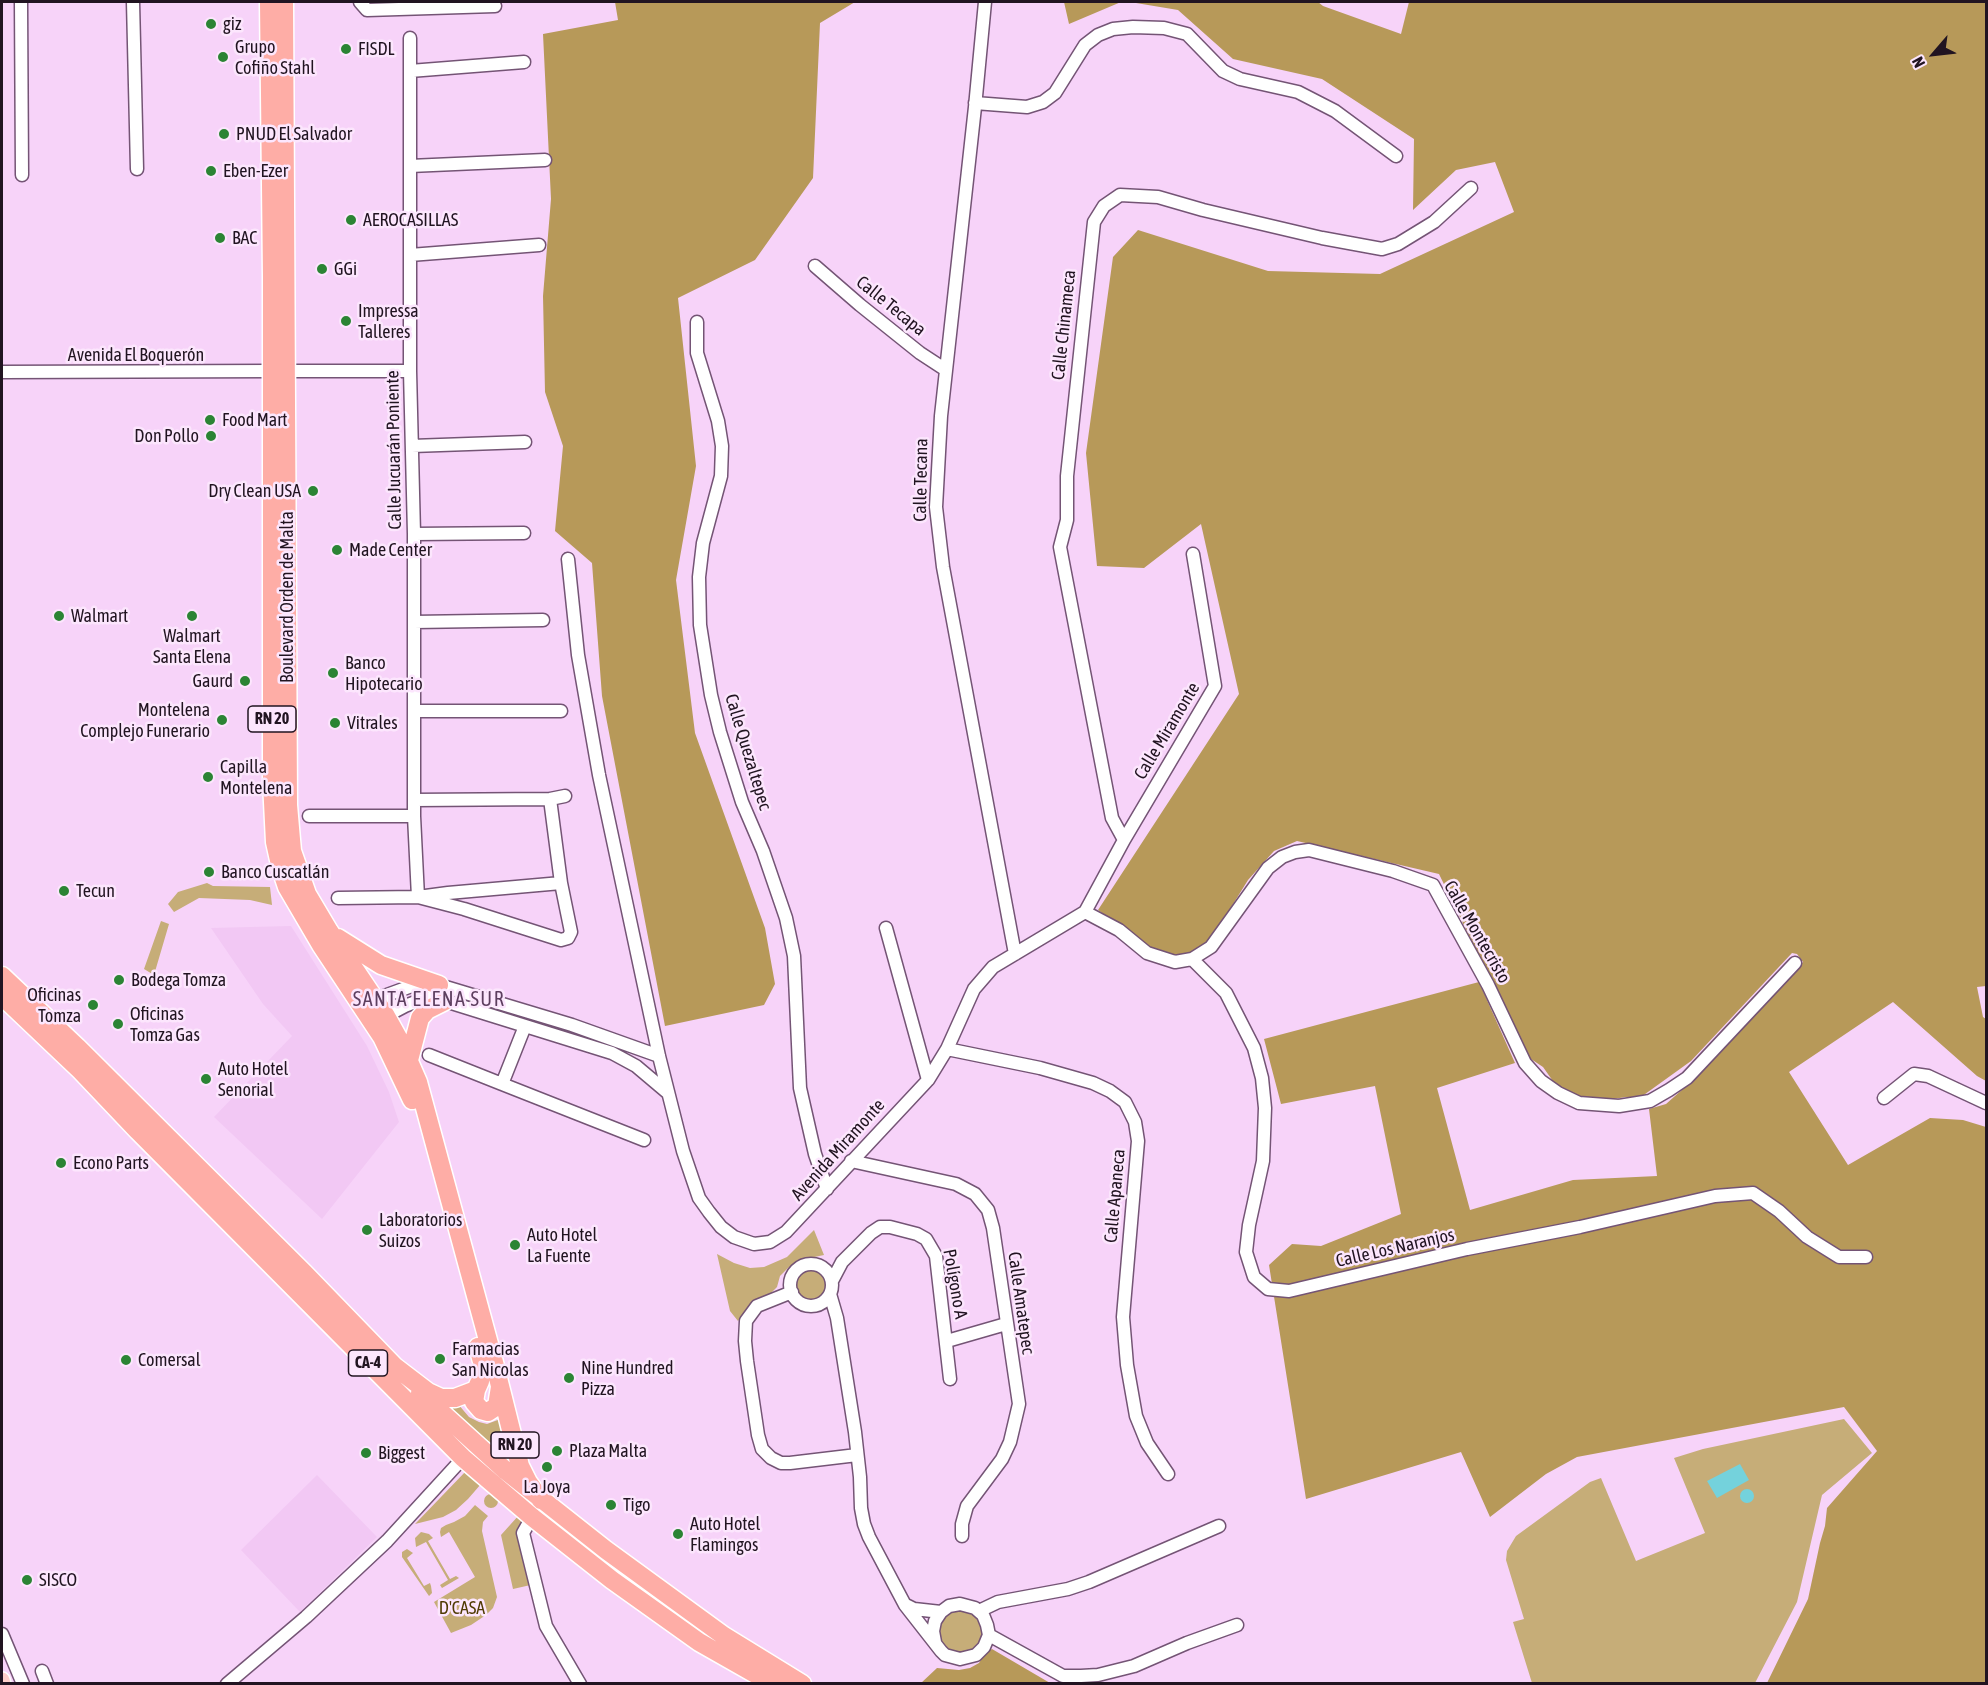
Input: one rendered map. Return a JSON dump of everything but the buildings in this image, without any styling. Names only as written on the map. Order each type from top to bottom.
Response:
[{"type":"highway","name":"Boulevard Orden de Malta","points":[[269,2],[292,851],[307,894],[329,932],[376,999],[409,1060],[424,1101],[520,1466],[541,1500]]},
{"type":"highway","name":"Boulevard Orden de Malta","points":[[284,2],[272,782],[275,842],[287,887],[316,937],[382,1037],[412,1099],[482,1362],[482,1376],[476,1390]]},
{"type":"highway","points":[[329,932],[381,965],[442,993],[420,1018],[409,1060]]},
{"type":"highway","name":"CA-4","points":[[2,976],[77,1047],[304,1273],[438,1411],[541,1500],[622,1563],[724,1636],[802,1683]]},
{"type":"highway","name":"CA-4","points":[[2,996],[81,1071],[463,1458],[612,1580],[699,1642],[773,1683]]},
{"type":"highway","points":[[394,1366],[423,1389],[441,1398],[455,1398],[476,1390]]},
{"type":"highway","points":[[476,1390],[474,1402],[481,1410],[488,1412],[497,1406],[500,1386]]},
{"type":"street","points":[[21,2],[22,175]]},
{"type":"street","points":[[133,2],[136,169]]},
{"type":"street","points":[[360,2],[367,9],[495,6]]},
{"type":"street","name":"Calle Tecana","points":[[985,2],[941,416],[936,507],[941,555],[1015,954]]},
{"type":"street","points":[[975,103],[1027,107],[1043,102],[1055,93],[1085,45],[1098,35],[1113,29],[1164,28],[1187,34],[1223,70],[1240,80],[1299,92],[1335,111],[1396,156]]},
{"type":"street","name":"Calle Jucuarán Poniente","points":[[410,38],[414,816],[418,897]]},
{"type":"street","points":[[410,71],[524,62]]},
{"type":"street","points":[[410,166],[545,160]]},
{"type":"street","name":"Calle Chinameca","points":[[1124,840],[1112,818],[1060,547],[1067,520],[1067,476],[1094,222],[1104,206],[1120,195],[1158,197],[1322,238],[1382,249],[1398,244],[1434,222],[1471,188]]},
{"type":"street","points":[[410,255],[539,245]]},
{"type":"street","name":"Calle Tecapa","points":[[815,266],[885,326],[946,370]]},
{"type":"street","name":"Calle Quezaltepec","points":[[697,322],[698,353],[718,421],[722,446],[721,476],[703,543],[699,576],[700,625],[711,695],[720,732],[742,802],[763,851],[786,918],[794,956],[800,1088],[815,1154],[827,1189]]},
{"type":"street","name":"Avenida El Boquerón","points":[[2,372],[410,371]]},
{"type":"street","points":[[412,446],[525,442]]},
{"type":"street","points":[[414,534],[524,532]]},
{"type":"street","name":"Calle Miramonte","points":[[1085,912],[1124,840],[1215,686],[1193,554]]},
{"type":"street","name":"Avenida Miramonte","points":[[568,559],[584,692],[606,806],[668,1093],[699,1198],[722,1227],[734,1237],[754,1244],[770,1242],[786,1232],[928,1080],[947,1049],[974,990],[993,967],[1085,912]]},
{"type":"street","points":[[414,622],[543,620]]},
{"type":"street","points":[[415,711],[561,711]]},
{"type":"street","points":[[414,800],[550,799],[565,796]]},
{"type":"street","points":[[418,897],[565,940],[571,932],[561,883],[550,799]]},
{"type":"street","points":[[309,816],[414,816]]},
{"type":"street","name":"Calle Montecristo","points":[[1192,959],[1211,947],[1256,882],[1282,857],[1310,850],[1393,871],[1433,885],[1488,985],[1525,1063],[1541,1081],[1558,1093],[1579,1103],[1619,1106],[1650,1101],[1687,1078],[1795,963]]},
{"type":"street","points":[[338,898],[418,897],[561,883]]},
{"type":"street","points":[[1085,912],[1119,930],[1147,953],[1175,962],[1192,959]]},
{"type":"street","points":[[886,928],[928,1080]]},
{"type":"street","name":"Calle Los Naranjos","points":[[1192,959],[1226,993],[1254,1048],[1262,1078],[1265,1108],[1263,1161],[1249,1224],[1246,1252],[1254,1277],[1268,1289],[1289,1291],[1467,1249],[1580,1227],[1715,1196],[1753,1193],[1779,1211],[1807,1237],[1839,1257],[1866,1257]]},
{"type":"street","points":[[376,999],[417,984],[525,1026],[618,1056],[636,1066],[668,1093]]},
{"type":"street","points":[[386,1016],[405,1006],[442,993],[583,1029],[659,1056]]},
{"type":"street","points":[[502,1084],[525,1026]]},
{"type":"street","name":"Calle Apaneca","points":[[947,1049],[1040,1068],[1093,1083],[1110,1091],[1125,1102],[1135,1122],[1138,1141],[1124,1317],[1126,1365],[1136,1416],[1146,1443],[1168,1474]]},
{"type":"street","points":[[429,1056],[644,1140]]},
{"type":"street","points":[[1884,1098],[1914,1074],[1928,1076],[1986,1103]]},
{"type":"street","name":"Calle Amatepec","points":[[851,1161],[956,1184],[975,1194],[988,1209],[993,1228],[1005,1324],[1019,1404],[1010,1442],[1002,1459],[967,1506],[962,1536]]},
{"type":"street","name":"Polígono A","points":[[831,1287],[842,1262],[871,1233],[880,1227],[890,1227],[917,1234],[926,1239],[936,1256],[946,1341],[1005,1324]]},
{"type":"street","points":[[837,1318],[825,1308],[809,1306],[797,1300],[792,1292],[791,1282],[796,1270],[801,1267],[842,1262]]},
{"type":"street","points":[[813,1264],[825,1269],[831,1287],[858,1455],[864,1524],[905,1605],[945,1655],[960,1659],[976,1654],[988,1639]]},
{"type":"street","points":[[809,1306],[822,1303],[831,1287]]},
{"type":"street","points":[[792,1292],[757,1306],[746,1321],[744,1341],[762,1449],[771,1458],[781,1463],[858,1455]]},
{"type":"street","points":[[946,1341],[950,1379]]},
{"type":"street","points":[[226,1683],[306,1617],[387,1541],[463,1458]]},
{"type":"street","points":[[532,1516],[523,1533],[546,1626],[580,1683]]},
{"type":"street","points":[[982,1616],[998,1602],[1068,1589],[1089,1582],[1219,1526]]},
{"type":"street","points":[[934,1642],[933,1626],[940,1612],[949,1606],[960,1604],[970,1606],[982,1616],[988,1639]]},
{"type":"street","points":[[905,1605],[914,1609],[940,1612]]},
{"type":"street","points":[[988,1639],[1063,1676],[1098,1675],[1134,1666],[1186,1643],[1237,1625]]},
{"type":"street","points":[[2,1634],[23,1683]]},
{"type":"street","points":[[42,1671],[47,1683]]},
{"type":"shaded area","points":[[615,2],[855,2],[820,23],[813,178],[755,260],[678,298],[696,466],[676,580],[695,733],[765,928],[775,984],[764,1005],[665,1026],[602,696],[592,563],[555,531],[563,446],[545,392],[543,296],[551,199],[543,34],[618,20]]},
{"type":"shaded area","points":[[1064,2],[1121,2],[1069,24]]},
{"type":"shaded area","points":[[1130,2],[1318,2],[1323,6],[1401,34],[1409,2],[1986,2],[1986,986],[1977,987],[1983,1017],[1986,1019],[1986,1081],[1977,1076],[1893,1002],[1789,1072],[1848,1165],[1930,1118],[1963,1120],[1986,1127],[1986,1683],[1767,1683],[1808,1599],[1827,1508],[1877,1451],[1844,1407],[1577,1457],[1546,1474],[1490,1517],[1461,1452],[1306,1499],[1269,1265],[1292,1244],[1321,1246],[1401,1214],[1375,1086],[1281,1104],[1264,1039],[1479,982],[1515,1063],[1437,1088],[1470,1210],[1573,1180],[1657,1176],[1649,1109],[1666,1104],[1692,1081],[1803,962],[1797,954],[1792,953],[1691,1061],[1641,1097],[1607,1100],[1580,1098],[1571,1094],[1555,1084],[1543,1067],[1528,1057],[1439,874],[1297,841],[1274,851],[1248,880],[1209,943],[1193,953],[1173,957],[1146,945],[1098,910],[1239,694],[1201,524],[1144,568],[1097,566],[1086,453],[1113,257],[1138,230],[1268,271],[1380,274],[1514,212],[1495,162],[1456,170],[1413,210],[1414,139],[1322,79],[1233,59],[1178,10]]},
{"type":"shaded area","points":[[291,926],[367,1046],[389,1092],[399,1122],[322,1219],[214,1117],[292,1036],[263,1004],[211,928]]},
{"type":"shaded area","points":[[1740,1464],[1749,1480],[1717,1498],[1707,1481]]},
{"type":"shaded area","points":[[317,1475],[377,1537],[300,1612],[241,1550]]},
{"type":"shaded area","points":[[1747,1489],[1752,1491],[1754,1496],[1752,1501],[1747,1503],[1742,1501],[1740,1496],[1742,1491]]},
{"type":"shaded area","points":[[992,1649],[1050,1683],[920,1684],[937,1668],[959,1670],[970,1668],[979,1663],[985,1653]]},
{"type":"green space","points":[[207,883],[213,886],[270,887],[272,905],[250,900],[199,898],[174,912],[168,904],[178,892]]},
{"type":"green space","points":[[161,921],[169,924],[154,975],[144,969]]},
{"type":"green space","points":[[814,1230],[824,1255],[800,1260],[788,1268],[780,1276],[777,1287],[771,1293],[752,1303],[738,1321],[730,1311],[717,1254],[750,1268],[764,1267],[787,1257]]},
{"type":"green space","points":[[811,1269],[822,1274],[827,1285],[822,1296],[811,1301],[800,1296],[795,1285],[800,1274]]},
{"type":"green space","points":[[458,1404],[469,1417],[479,1422],[487,1424],[503,1418],[509,1454],[485,1439],[444,1405]]},
{"type":"green space","points":[[1844,1419],[1872,1453],[1822,1495],[1797,1602],[1755,1683],[1532,1683],[1513,1622],[1524,1619],[1506,1560],[1507,1551],[1516,1536],[1590,1482],[1601,1478],[1636,1561],[1705,1533],[1674,1458],[1703,1449]]},
{"type":"green space","points":[[466,1471],[481,1484],[468,1499],[456,1510],[443,1517],[415,1524]]},
{"type":"green space","points":[[491,1494],[496,1496],[498,1501],[496,1506],[491,1508],[486,1506],[484,1501],[486,1496]]},
{"type":"green space","name":"D'CASA","points":[[475,1505],[488,1516],[483,1522],[482,1531],[497,1597],[493,1608],[486,1615],[471,1625],[451,1633],[434,1602],[475,1577],[449,1532],[441,1537],[440,1532],[441,1528],[465,1516]]},
{"type":"green space","name":"D'CASA","points":[[519,1515],[528,1523],[535,1584],[513,1589],[501,1535]]},
{"type":"green space","name":"D'CASA","points":[[421,1532],[433,1538],[428,1541],[450,1579],[456,1576],[459,1578],[442,1588],[440,1585],[448,1580],[426,1542],[416,1547],[415,1538]]},
{"type":"green space","name":"D'CASA","points":[[407,1549],[413,1553],[407,1558],[424,1586],[430,1583],[432,1593],[429,1596],[402,1557],[402,1552]]},
{"type":"green space","points":[[961,1610],[969,1611],[977,1616],[982,1624],[982,1640],[977,1648],[969,1653],[961,1654],[953,1653],[945,1648],[940,1640],[939,1632],[940,1624],[945,1616],[953,1611]]},
{"type":"place","name":"giz","points":[[211,24]]},
{"type":"place","name":"FISDL","points":[[346,49]]},
{"type":"place","name":"Grupo Cofiño Stahl","points":[[223,57]]},
{"type":"place","name":"PNUD El Salvador","points":[[224,134]]},
{"type":"place","name":"Eben-Ezer","points":[[211,171]]},
{"type":"place","name":"AEROCASILLAS","points":[[351,220]]},
{"type":"place","name":"BAC","points":[[220,238]]},
{"type":"place","name":"GGi","points":[[322,269]]},
{"type":"place","name":"Impressa Talleres","points":[[346,321]]},
{"type":"place","name":"Food Mart","points":[[210,420]]},
{"type":"place","name":"Don Pollo","points":[[211,436]]},
{"type":"place","name":"Dry Clean USA","points":[[313,491]]},
{"type":"place","name":"Made Center","points":[[337,550]]},
{"type":"place","name":"Walmart","points":[[59,616]]},
{"type":"place","name":"Walmart Santa Elena","points":[[192,616]]},
{"type":"place","name":"Banco Hipotecario","points":[[333,673]]},
{"type":"place","name":"Gaurd","points":[[245,681]]},
{"type":"place","name":"Montelena Complejo Funerario","points":[[222,720]]},
{"type":"place","name":"Vitrales","points":[[335,723]]},
{"type":"place","name":"Capilla Montelena","points":[[208,777]]},
{"type":"place","name":"Banco Cuscatlán","points":[[209,872]]},
{"type":"place","name":"Tecun","points":[[64,891]]},
{"type":"place","name":"Bodega Tomza","points":[[119,980]]},
{"type":"place","name":"Oficinas Tomza","points":[[93,1005]]},
{"type":"place","name":"Oficinas Tomza Gas","points":[[118,1024]]},
{"type":"place","name":"Auto Hotel Senorial","points":[[206,1079]]},
{"type":"place","name":"Econo Parts","points":[[61,1163]]},
{"type":"place","name":"Laboratorios Suizos","points":[[367,1230]]},
{"type":"place","name":"Auto Hotel La Fuente","points":[[515,1245]]},
{"type":"place","name":"Farmacias San Nicolas","points":[[440,1359]]},
{"type":"place","name":"Comersal","points":[[126,1360]]},
{"type":"place","name":"Nine Hundred Pizza","points":[[569,1378]]},
{"type":"place","name":"Plaza Malta","points":[[557,1451]]},
{"type":"place","name":"Biggest","points":[[366,1453]]},
{"type":"place","name":"La Joya","points":[[547,1467]]},
{"type":"place","name":"Tigo","points":[[611,1505]]},
{"type":"place","name":"Auto Hotel Flamingos","points":[[678,1534]]},
{"type":"place","name":"SISCO","points":[[27,1580]]},
{"type":"district","name":"SANTA ELENA SUR","points":[[429,1000]]}]
